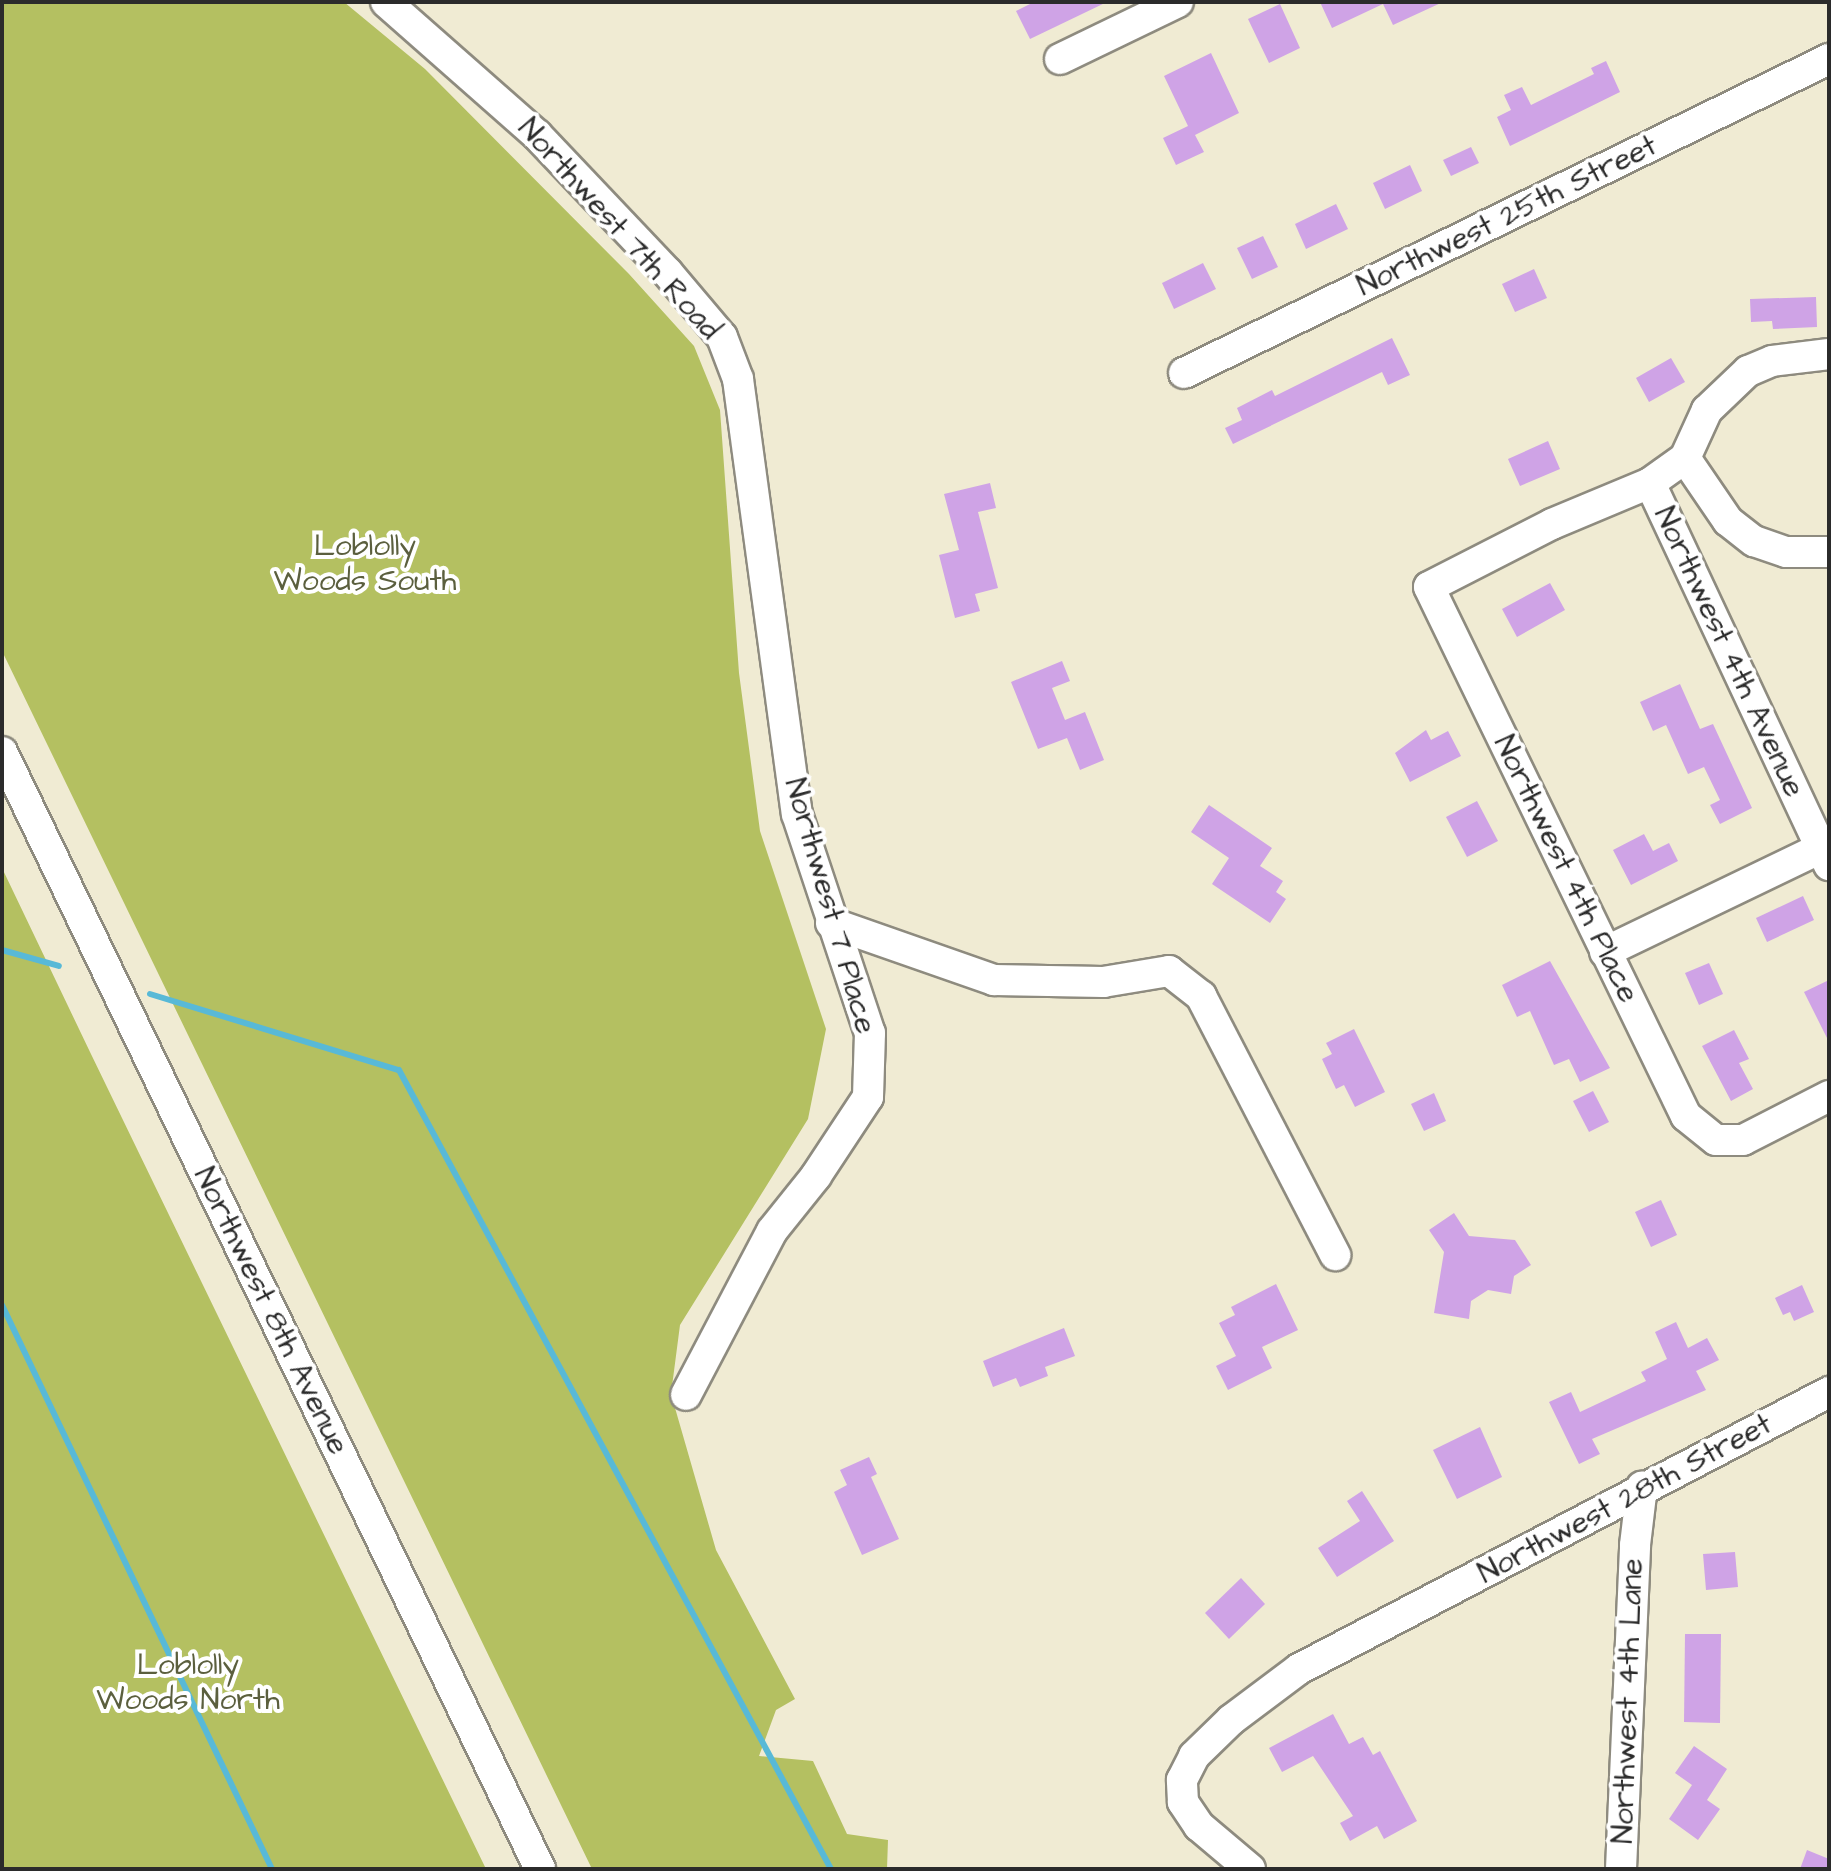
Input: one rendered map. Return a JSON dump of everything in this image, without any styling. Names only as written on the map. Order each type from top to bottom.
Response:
[{"type":"street","name":"Northwest 7th Road","points":[[386,2],[537,135],[722,337],[746,419],[773,654]]},
{"type":"street","points":[[1060,59],[1178,2]]},
{"type":"street","name":"Northwest 25th Street","points":[[1184,373],[1829,59]]},
{"type":"street","points":[[1650,483],[1685,458],[1707,410],[1723,390],[1748,371],[1829,354]]},
{"type":"street","points":[[1796,359],[1829,368]]},
{"type":"street","points":[[1685,458],[1728,521],[1754,541],[1786,552],[1829,552]]},
{"type":"street","name":"Northwest 4th Place","points":[[1650,483],[1552,524],[1429,587],[1686,1116],[1716,1140],[1743,1140],[1829,1096]]},
{"type":"street","name":"Northwest 4th Avenue","points":[[1650,483],[1826,852]]},
{"type":"street","name":"Northwest 7 Place","points":[[686,1395],[772,1231],[816,1176],[868,1097],[870,1033],[797,814],[773,654]]},
{"type":"street","name":"Northwest 8th Avenue","points":[[2,752],[540,1869]]},
{"type":"street","points":[[1605,952],[1826,852]]},
{"type":"street","points":[[831,923],[994,980],[1103,982],[1169,971],[1201,996],[1335,1255]]},
{"type":"street","name":"Northwest 28th Street","points":[[1250,1869],[1199,1826],[1183,1802],[1182,1780],[1194,1756],[1299,1669],[1421,1607],[1642,1486],[1829,1392]]},
{"type":"street","name":"Northwest 4th Lane","points":[[1621,1869],[1635,1545],[1642,1486]]},
{"type":"green space","name":"Loblolly Woods South","points":[[2,2],[344,2],[425,69],[629,274],[694,346],[720,410],[739,673],[760,831],[826,1029],[808,1119],[680,1325],[671,1394],[716,1550],[795,1699],[776,1710],[759,1756],[813,1761],[847,1834],[888,1840],[887,1869],[592,1869],[2,651]]},
{"type":"green space","name":"Loblolly Woods North","points":[[2,868],[90,1052],[486,1869],[2,1869]]},
{"type":"building","points":[[1034,2],[1107,2],[1030,39],[1016,11]]},
{"type":"building","points":[[1320,2],[1443,2],[1393,25],[1383,4],[1332,28]]},
{"type":"building","points":[[1280,4],[1300,48],[1269,63],[1248,19]]},
{"type":"building","points":[[1211,53],[1239,113],[1195,135],[1204,152],[1176,165],[1163,138],[1188,126],[1164,76]]},
{"type":"building","points":[[1606,61],[1620,92],[1510,146],[1497,117],[1511,110],[1504,95],[1522,87],[1531,105],[1594,74],[1591,68]]},
{"type":"building","points":[[1471,147],[1479,163],[1451,176],[1443,160]]},
{"type":"building","points":[[1410,165],[1422,191],[1385,209],[1373,183]]},
{"type":"building","points":[[1336,204],[1348,229],[1306,249],[1295,224]]},
{"type":"building","points":[[1263,236],[1278,267],[1252,279],[1237,248]]},
{"type":"building","points":[[1203,263],[1216,289],[1174,309],[1162,283]]},
{"type":"building","points":[[1534,269],[1547,298],[1515,312],[1502,284]]},
{"type":"building","points":[[1816,297],[1817,327],[1773,329],[1772,321],[1751,322],[1750,299]]},
{"type":"building","points":[[1392,338],[1410,375],[1388,385],[1382,372],[1233,444],[1225,428],[1242,420],[1237,408],[1272,390],[1275,396]]},
{"type":"building","points":[[1671,358],[1685,382],[1649,402],[1636,378]]},
{"type":"building","points":[[1548,441],[1560,469],[1520,486],[1508,459]]},
{"type":"building","points":[[990,483],[996,508],[978,512],[998,588],[975,594],[980,611],[955,618],[939,555],[959,550],[944,494]]},
{"type":"building","points":[[1550,583],[1565,610],[1517,637],[1502,609]]},
{"type":"building","points":[[1062,661],[1070,681],[1052,688],[1065,720],[1085,712],[1104,760],[1080,770],[1067,738],[1038,749],[1011,682]]},
{"type":"building","points":[[1680,684],[1700,729],[1713,724],[1752,808],[1720,824],[1710,805],[1720,800],[1704,767],[1688,774],[1666,725],[1653,731],[1640,702]]},
{"type":"building","points":[[1426,730],[1431,740],[1448,731],[1461,756],[1410,782],[1395,753]]},
{"type":"building","points":[[1477,801],[1498,841],[1467,857],[1446,817]]},
{"type":"building","points":[[1209,805],[1272,848],[1260,866],[1283,881],[1276,892],[1286,899],[1270,923],[1212,884],[1229,858],[1191,832]]},
{"type":"building","points":[[1644,834],[1653,851],[1669,843],[1678,861],[1631,885],[1613,850]]},
{"type":"building","points":[[1803,896],[1814,920],[1767,942],[1756,918]]},
{"type":"building","points":[[1550,961],[1610,1068],[1580,1082],[1569,1059],[1554,1065],[1530,1011],[1517,1017],[1502,985]]},
{"type":"building","points":[[1709,963],[1723,994],[1699,1005],[1685,973]]},
{"type":"building","points":[[1829,980],[1829,1042],[1804,992]]},
{"type":"building","points":[[1354,1029],[1385,1092],[1355,1107],[1344,1085],[1336,1089],[1322,1059],[1332,1054],[1326,1043]]},
{"type":"building","points":[[1734,1030],[1749,1059],[1739,1063],[1753,1089],[1731,1101],[1702,1046]]},
{"type":"building","points":[[1593,1091],[1609,1122],[1589,1132],[1573,1101]]},
{"type":"building","points":[[1434,1093],[1446,1121],[1424,1131],[1411,1104]]},
{"type":"building","points":[[1661,1200],[1677,1235],[1651,1247],[1635,1212]]},
{"type":"building","points":[[1454,1213],[1469,1236],[1515,1240],[1531,1265],[1514,1276],[1511,1294],[1488,1290],[1471,1301],[1469,1319],[1434,1313],[1444,1252],[1429,1230]]},
{"type":"building","points":[[1276,1284],[1298,1330],[1262,1347],[1272,1368],[1228,1390],[1216,1366],[1236,1356],[1219,1323],[1235,1315],[1231,1307]]},
{"type":"building","points":[[1802,1285],[1814,1312],[1794,1321],[1790,1312],[1783,1315],[1775,1298]]},
{"type":"building","points":[[1676,1322],[1688,1348],[1707,1338],[1719,1360],[1696,1371],[1706,1390],[1592,1439],[1600,1454],[1579,1464],[1549,1402],[1571,1392],[1580,1412],[1646,1381],[1641,1372],[1667,1359],[1655,1332]]},
{"type":"building","points":[[1064,1328],[1075,1356],[1045,1367],[1048,1376],[1020,1387],[1016,1378],[993,1387],[983,1361]]},
{"type":"building","points":[[1480,1427],[1502,1477],[1457,1499],[1433,1450]]},
{"type":"building","points":[[869,1457],[877,1474],[871,1477],[899,1539],[862,1555],[834,1492],[847,1485],[840,1470]]},
{"type":"building","points":[[1362,1491],[1394,1541],[1337,1577],[1318,1548],[1360,1521],[1347,1501]]},
{"type":"building","points":[[1735,1552],[1738,1587],[1706,1590],[1703,1554]]},
{"type":"building","points":[[1241,1578],[1265,1604],[1229,1639],[1205,1613]]},
{"type":"building","points":[[1685,1634],[1721,1634],[1720,1723],[1684,1722]]},
{"type":"building","points":[[1333,1714],[1349,1744],[1363,1737],[1373,1755],[1380,1751],[1417,1821],[1384,1839],[1377,1826],[1350,1841],[1340,1823],[1353,1816],[1313,1756],[1282,1772],[1269,1748]]},
{"type":"building","points":[[1694,1746],[1727,1769],[1707,1800],[1720,1809],[1698,1840],[1669,1819],[1692,1785],[1675,1773]]},
{"type":"building","points":[[1807,1850],[1829,1859],[1829,1869],[1800,1869]]},
{"type":"waterway","points":[[2,950],[59,966]]},
{"type":"waterway","points":[[150,994],[399,1070],[831,1869]]},
{"type":"waterway","points":[[2,1305],[272,1869]]}]
